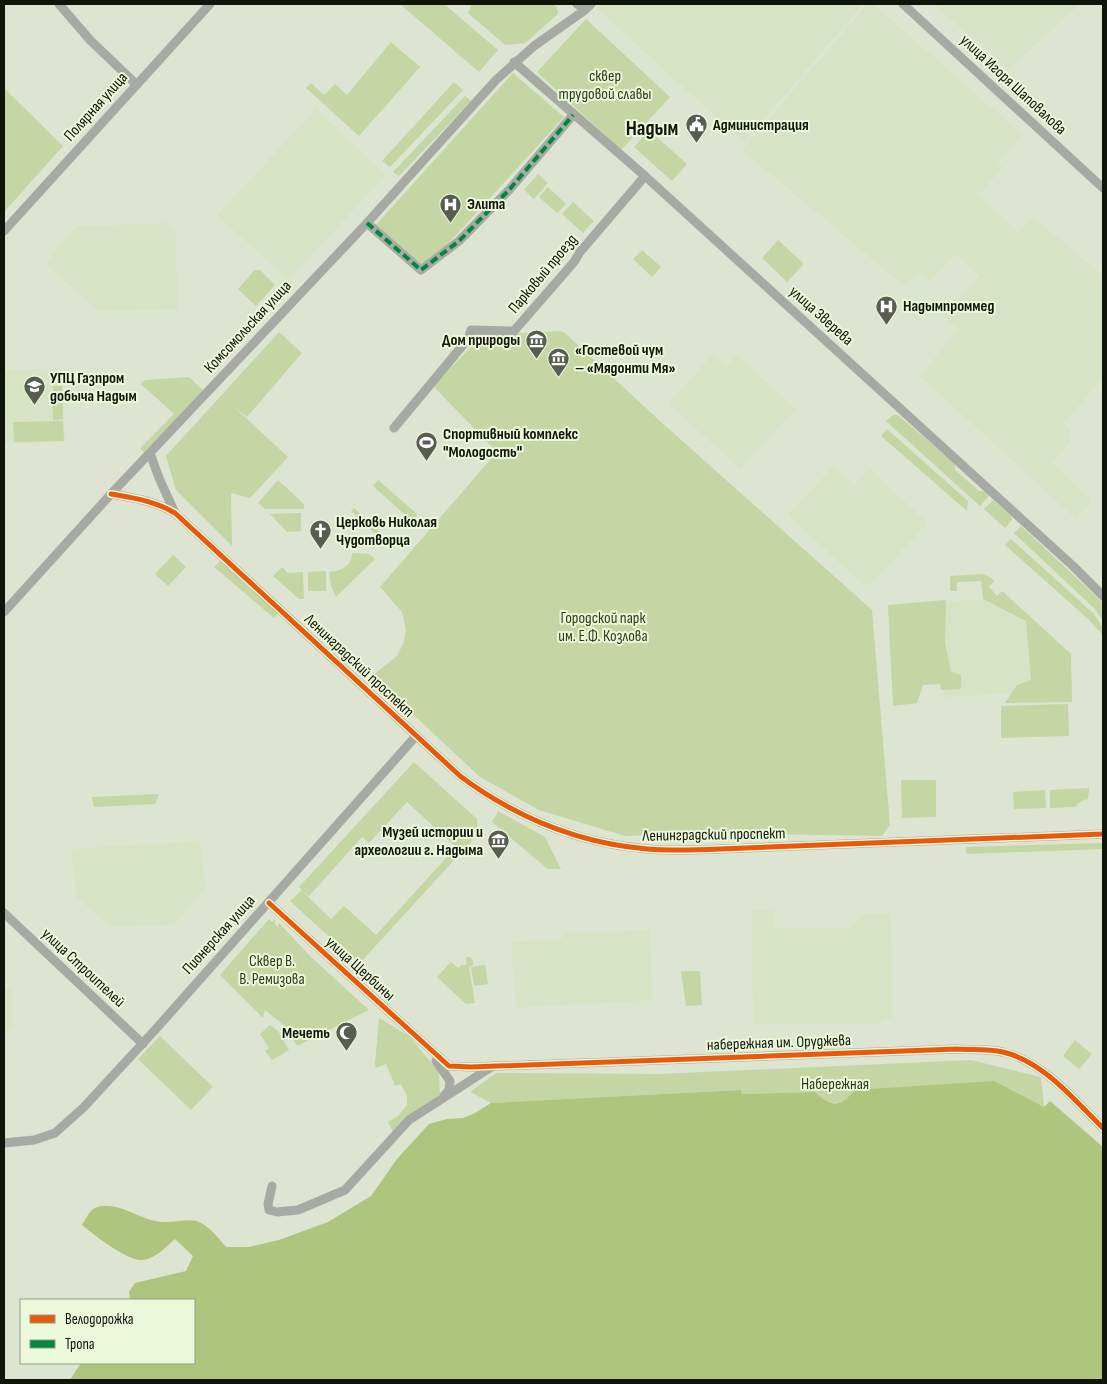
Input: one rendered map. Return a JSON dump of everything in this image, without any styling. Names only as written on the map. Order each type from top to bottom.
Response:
[{"type":"street","points":[[59,4],[90,40],[136,84]]},
{"type":"street","name":"Полярная улица","points":[[4,231],[210,4]]},
{"type":"street","points":[[577,4],[588,7]]},
{"type":"street","name":"улица Игоря Шаповалова","points":[[903,4],[1103,188]]},
{"type":"street","name":"Комсомольская улица","points":[[4,612],[111,494],[367,222],[514,62],[588,7]]},
{"type":"street","name":"улица Зверева","points":[[514,62],[645,176],[1073,566],[1103,596]]},
{"type":"street","points":[[367,222],[421,270],[459,241],[509,190],[573,115]]},
{"type":"street","name":"Парковый проезд","points":[[394,428],[468,339],[471,330],[514,331],[645,176]]},
{"type":"street","points":[[150,453],[175,513]]},
{"type":"street","points":[[111,494],[151,502],[175,513]]},
{"type":"street","name":"Ленинградский проспект","points":[[175,513],[460,776],[475,787],[527,817],[576,836],[628,847],[667,850],[1103,834]]},
{"type":"street","name":"Пионерская улица","points":[[4,1143],[34,1140],[55,1133],[64,1126],[143,1044],[416,736]]},
{"type":"street","name":"улица Щербины","points":[[269,903],[434,1054]]},
{"type":"street","name":"улица Строителей","points":[[4,913],[143,1044]]},
{"type":"street","name":"набережная им. Оруджева","points":[[434,1054],[449,1066],[470,1067],[956,1049],[992,1050],[1019,1058],[1035,1067],[1049,1077],[1103,1128]]},
{"type":"street","points":[[434,1054],[439,1067],[450,1081],[449,1090],[444,1097]]},
{"type":"street","points":[[272,1186],[268,1204],[269,1210],[277,1212],[298,1210],[345,1190],[409,1120],[493,1066]]},
{"type":"street","points":[[456,1090],[465,1079],[470,1067]]},
{"type":"shaded area","points":[[603,4],[863,4],[744,142],[598,10]]},
{"type":"shaded area","points":[[868,4],[873,4],[1023,135],[997,163],[1003,167],[979,195],[1017,231],[1004,248],[1033,216],[1103,276],[1103,378],[1064,423],[1070,431],[1070,442],[1052,463],[1092,501],[1076,519],[920,376],[958,329],[943,316],[979,276],[955,254],[930,282],[919,272],[904,286],[742,150]]},
{"type":"shaded area","points":[[933,4],[1080,4],[1009,69]]},
{"type":"shaded area","points":[[316,109],[386,175],[288,280],[217,215]]},
{"type":"shaded area","points":[[167,223],[175,229],[178,309],[99,311],[46,265],[69,233],[78,226]]},
{"type":"shaded area","points":[[713,354],[726,366],[737,355],[796,409],[740,469],[668,403]]},
{"type":"shaded area","name":"УПЦ Газпром добыча Надым","points":[[62,368],[65,442],[4,444],[4,370]]},
{"type":"shaded area","points":[[834,466],[854,485],[870,469],[928,523],[869,585],[863,585],[788,514]]},
{"type":"shaded area","points":[[1010,598],[1011,615],[1031,614],[1034,683],[1015,684],[1016,693],[945,697],[944,677],[922,603]]},
{"type":"shaded area","points":[[199,841],[206,887],[174,925],[109,927],[76,896],[71,849]]},
{"type":"shaded area","points":[[752,911],[774,911],[774,928],[850,928],[866,913],[891,913],[892,1017],[878,1024],[753,1024]]},
{"type":"shaded area","points":[[650,930],[652,1000],[516,1008],[511,942],[562,939],[562,933]]},
{"type":"shaded area","points":[[4,985],[12,992],[12,1027],[4,1037]]},
{"type":"shaded area","points":[[994,1081],[1044,1107],[1050,1101],[1103,1147],[1103,1380],[70,1380],[80,1364],[195,1364],[195,1299],[130,1299],[129,1292],[135,1283],[186,1271],[193,1256],[175,1239],[160,1252],[147,1259],[136,1259],[119,1252],[82,1225],[93,1209],[101,1206],[119,1208],[155,1221],[197,1221],[215,1234],[226,1247],[249,1247],[279,1240],[328,1222],[371,1196],[397,1159],[429,1124],[447,1119],[463,1118],[491,1103],[741,1090],[741,1094],[815,1092],[826,1101],[836,1103],[845,1100],[855,1090]]},
{"type":"green space","points":[[400,4],[444,4],[498,50],[479,72]]},
{"type":"green space","points":[[472,4],[553,4],[557,7],[558,14],[525,43],[505,45],[468,13]]},
{"type":"green space","name":"сквер трудовой славы","points":[[586,19],[670,97],[621,150],[537,72]]},
{"type":"green space","points":[[391,42],[420,67],[359,136],[306,88],[311,83],[324,95],[335,84],[347,95]]},
{"type":"green space","points":[[513,73],[564,117],[425,269],[376,225]]},
{"type":"green space","points":[[454,82],[463,90],[390,167],[382,161]]},
{"type":"green space","points":[[4,88],[63,146],[4,212]]},
{"type":"green space","points":[[465,96],[471,101],[399,176],[393,172]]},
{"type":"green space","points":[[649,130],[687,164],[672,181],[634,147]]},
{"type":"green space","points":[[538,174],[548,183],[534,199],[524,190]]},
{"type":"green space","points":[[548,187],[566,204],[557,213],[539,197]]},
{"type":"green space","points":[[573,202],[594,221],[583,233],[562,214]]},
{"type":"green space","points":[[778,240],[804,264],[787,282],[762,258]]},
{"type":"green space","points":[[642,250],[661,267],[652,277],[633,259]]},
{"type":"green space","points":[[255,270],[260,270],[275,285],[256,306],[238,289]]},
{"type":"green space","name":"Городской парк им. Е.Ф. Козлова","points":[[560,331],[565,333],[661,422],[872,610],[890,825],[882,836],[709,833],[625,836],[539,810],[480,777],[372,676],[397,656],[404,642],[406,629],[402,612],[380,587],[497,452],[433,386],[481,337]]},
{"type":"green space","points":[[279,332],[302,353],[247,417],[232,405],[288,457],[250,498],[231,493],[232,546],[176,490],[166,456]]},
{"type":"green space","points":[[189,377],[205,392],[144,452],[140,448],[174,414],[141,384],[145,380]]},
{"type":"green space","points":[[53,386],[62,386],[63,419],[53,420]]},
{"type":"green space","points":[[893,415],[898,415],[955,464],[955,470],[979,491],[984,491],[989,496],[980,506],[886,421]]},
{"type":"green space","points":[[63,421],[64,441],[14,442],[13,422]]},
{"type":"green space","points":[[887,429],[968,501],[967,511],[881,436]]},
{"type":"green space","points":[[278,480],[304,504],[304,509],[265,509],[258,503]]},
{"type":"green space","points":[[378,480],[417,514],[414,523],[373,486]]},
{"type":"green space","points":[[993,500],[1011,516],[1012,520],[1005,528],[984,509]]},
{"type":"green space","points":[[354,508],[394,545],[391,549],[351,511]]},
{"type":"green space","points":[[301,513],[301,531],[287,532],[270,514]]},
{"type":"green space","points":[[1021,526],[1102,602],[1103,621],[1095,609],[1014,533]]},
{"type":"green space","points":[[1011,539],[1093,613],[1103,628],[1103,635],[1088,619],[1005,545]]},
{"type":"green space","points":[[352,553],[369,554],[375,559],[336,597],[331,586],[329,572],[337,571],[348,565]]},
{"type":"green space","points":[[173,555],[186,567],[168,586],[155,574]]},
{"type":"green space","points":[[220,561],[279,612],[274,618],[214,567]]},
{"type":"green space","points":[[282,567],[288,573],[303,572],[304,599],[299,599],[273,576]]},
{"type":"green space","points":[[326,571],[326,591],[308,591],[308,572]]},
{"type":"green space","points":[[982,574],[994,581],[989,587],[997,596],[1002,591],[1071,654],[1072,702],[1005,703],[1017,685],[1031,680],[1026,621],[983,599],[981,581],[957,582],[957,591],[950,591],[950,576]]},
{"type":"green space","points":[[946,600],[945,643],[951,672],[961,675],[961,689],[941,690],[940,684],[923,685],[917,703],[893,706],[888,605]]},
{"type":"green space","points":[[1068,704],[1069,736],[1001,738],[1001,706]]},
{"type":"green space","points":[[414,762],[477,819],[478,834],[359,964],[290,901],[302,890],[299,887]],"holes":[[[407,802],[456,847],[376,935],[344,906],[331,919],[302,891],[309,896],[362,837],[369,843]]]},
{"type":"green space","points":[[901,780],[936,780],[936,817],[902,818]]},
{"type":"green space","points":[[1089,788],[1088,799],[1081,801],[1075,807],[1050,808],[1050,790]]},
{"type":"green space","points":[[1045,790],[1046,808],[1014,809],[1013,792]]},
{"type":"green space","points":[[159,794],[155,804],[94,807],[92,797]]},
{"type":"green space","points":[[498,811],[545,837],[561,869],[548,869],[492,822]]},
{"type":"green space","points":[[1103,843],[1103,849],[966,854],[966,847]]},
{"type":"green space","name":"Сквер В. В. Ремизова","points":[[269,919],[272,922],[275,919],[275,924],[278,927],[279,923],[311,957],[369,1010],[297,1046],[287,1028],[265,1010],[263,1018],[220,975]]},
{"type":"green space","points":[[466,957],[470,957],[473,961],[473,965],[469,967],[475,1003],[466,1004],[437,977],[451,962],[458,968],[466,965]]},
{"type":"green space","points":[[485,965],[488,984],[474,986],[471,967]]},
{"type":"green space","points":[[681,971],[700,971],[702,1005],[686,1006]]},
{"type":"green space","points":[[379,1018],[409,1036],[439,1072],[440,1094],[393,1132],[388,1122],[398,1116],[407,1105],[407,1096],[401,1084],[395,1086],[386,1064],[376,1068]]},
{"type":"green space","points":[[270,1025],[278,1031],[289,1050],[272,1060],[265,1051],[269,1048],[260,1034]]},
{"type":"green space","points":[[160,1036],[213,1087],[191,1110],[138,1059]]},
{"type":"green space","points":[[1075,1040],[1092,1054],[1079,1069],[1063,1056]]},
{"type":"green space","name":"Набережная","points":[[971,1060],[1041,1077],[1044,1107],[1025,1098],[847,1100],[833,1103],[826,1101],[815,1092],[741,1094],[740,1090],[491,1103],[470,1092],[496,1073],[660,1074]]},
{"type":"marked path","points":[[367,223],[421,270],[459,241],[509,190],[573,115]]},
{"type":"cycle path","points":[[111,494],[152,503],[175,513],[460,776],[503,804],[548,826],[596,841],[621,846],[674,850],[1103,834]]},
{"type":"cycle path","points":[[269,903],[449,1066],[471,1067],[957,1049],[992,1050],[1018,1057],[1045,1073],[1058,1083],[1103,1128]]},
{"type":"place","name":"Администрация","points":[[697,144]]},
{"type":"place","name":"Элита","points":[[451,223]]},
{"type":"place","name":"Надымпроммед","points":[[887,325]]},
{"type":"place","name":"Дом природы","points":[[536,359]]},
{"type":"place","name":"«Гостевой чум – «Мядонти Мя»","points":[[559,378]]},
{"type":"place","name":"УПЦ Газпром добыча Надым","points":[[34,406]]},
{"type":"place","name":"Спортивный комплекс \"Молодость\"","points":[[427,462]]},
{"type":"place","name":"Церковь Николая Чудотворца","points":[[320,550]]},
{"type":"place","name":"Музей истории и археологии г. Надыма","points":[[499,860]]},
{"type":"place","name":"Мечеть","points":[[346,1052]]},
{"type":"district","name":"Надым","points":[[652,128]]}]
